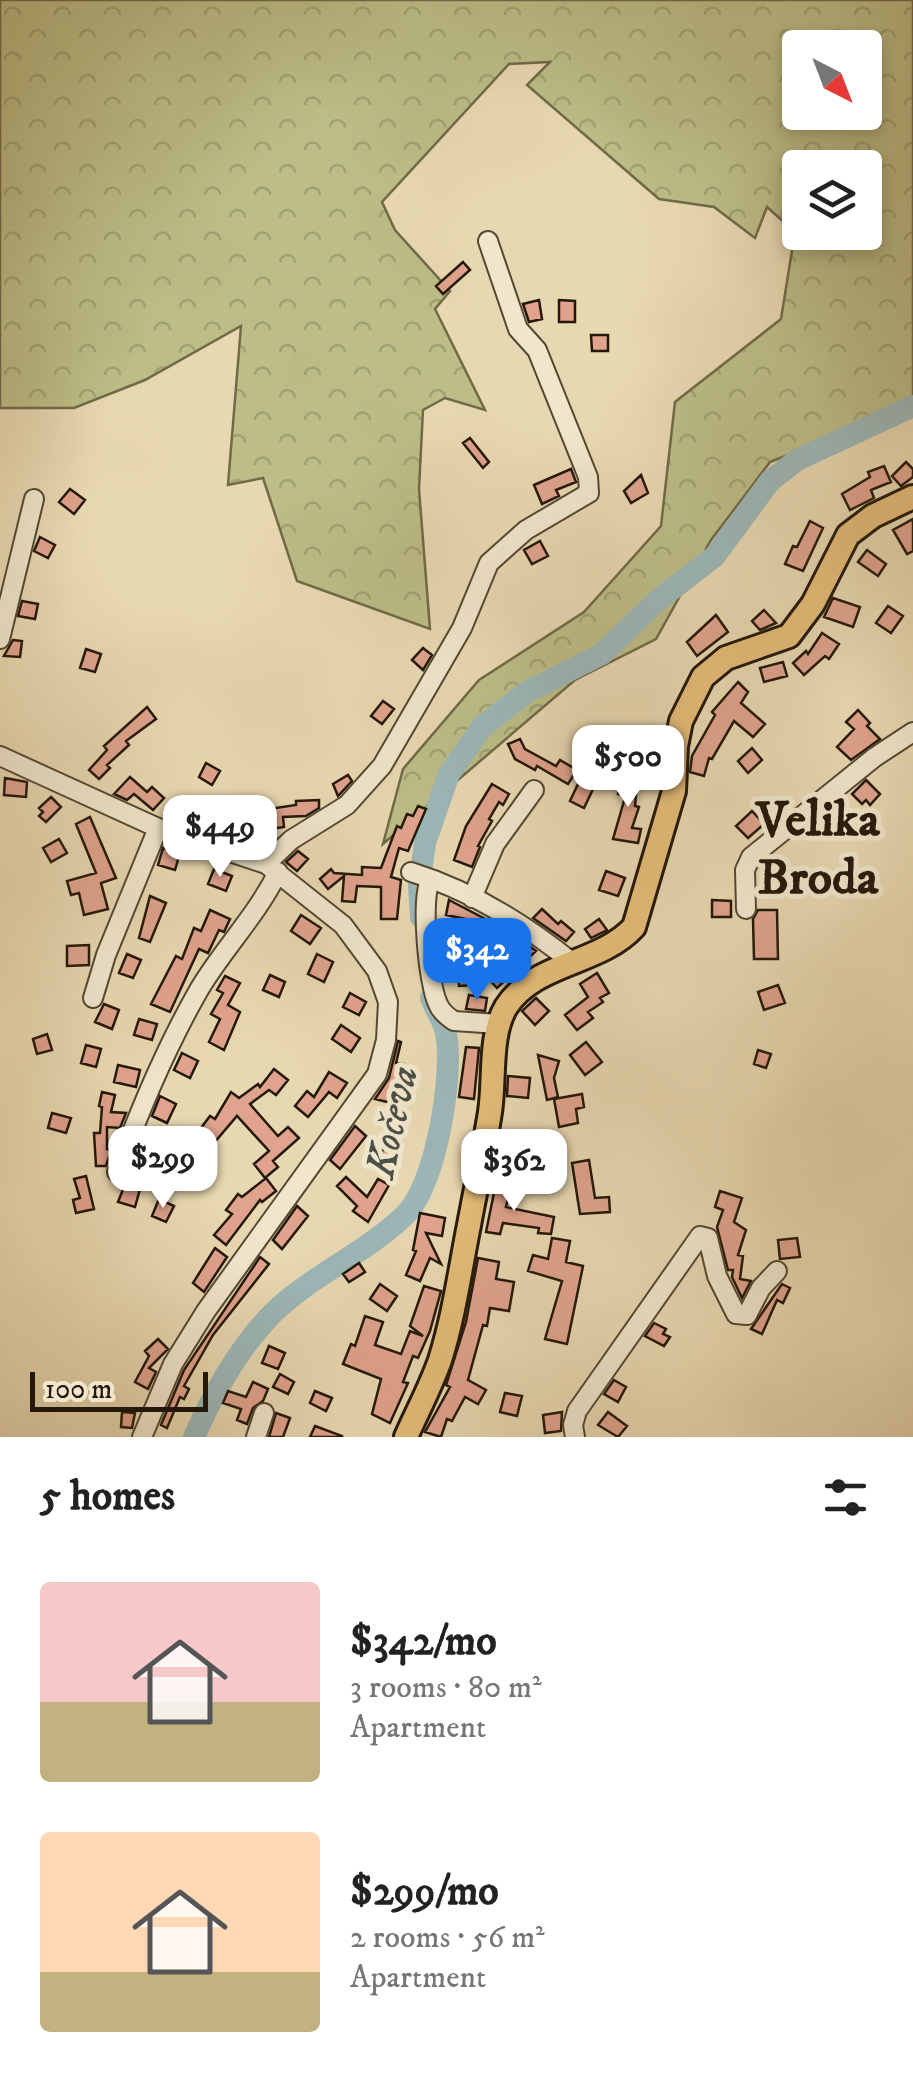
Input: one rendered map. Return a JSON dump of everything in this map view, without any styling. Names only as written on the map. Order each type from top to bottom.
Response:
[{"type":"main road","points":[[406,1437],[449,1328],[490,1110],[499,1024],[506,1008],[520,990],[621,941],[634,927],[674,791],[676,746],[682,722],[703,677],[726,658],[789,636],[813,604],[848,535],[873,516],[913,496]]},
{"type":"street","points":[[117,1172],[146,1095],[193,1002],[266,895],[272,868],[292,840],[347,806],[388,757],[462,628],[489,563],[526,530],[590,493],[588,476],[537,350],[518,329],[488,241]]},
{"type":"street","points":[[0,640],[34,499]]},
{"type":"street","points":[[746,909],[745,870],[751,858],[875,757],[913,732]]},
{"type":"street","points":[[0,756],[158,828],[272,868],[343,925],[377,970],[388,1002],[386,1040],[377,1074],[206,1311],[173,1364],[142,1437]]},
{"type":"street","points":[[472,898],[495,844],[534,790]]},
{"type":"street","points":[[93,998],[106,955],[158,828]]},
{"type":"street","points":[[499,1024],[454,1021],[437,1004],[426,886],[420,875],[527,928],[573,963]]},
{"type":"street","points":[[575,1437],[577,1411],[700,1236],[708,1238],[717,1276],[740,1316],[747,1315],[761,1288],[777,1272]]},
{"type":"street","points":[[256,1437],[264,1413]]},
{"type":"green space","points":[[0,0],[913,0],[913,399],[862,425],[770,462],[711,540],[656,639],[575,680],[383,844],[403,769],[479,680],[584,612],[661,526],[675,402],[781,319],[792,250],[882,250],[882,150],[782,150],[782,220],[767,207],[755,238],[714,207],[659,199],[527,85],[550,62],[509,64],[382,202],[395,230],[450,291],[435,309],[485,410],[445,398],[423,410],[419,489],[430,629],[297,581],[263,478],[228,485],[241,326],[145,380],[74,408],[0,408]]},
{"type":"building","points":[[463,262],[470,270],[443,294],[436,286]]},
{"type":"building","points":[[539,300],[542,319],[529,322],[523,304]]},
{"type":"building","points":[[559,300],[575,301],[575,322],[559,322]]},
{"type":"building","points":[[591,335],[608,335],[608,351],[592,351]]},
{"type":"building","points":[[470,438],[489,462],[483,468],[463,443]]},
{"type":"building","points":[[906,462],[913,469],[913,477],[901,486],[892,476]]},
{"type":"building","points":[[884,466],[891,482],[871,490],[874,498],[850,510],[842,494],[870,477],[868,472]]},
{"type":"building","points":[[571,469],[576,482],[556,490],[559,496],[542,504],[534,485]]},
{"type":"building","points":[[641,475],[648,493],[631,503],[624,491]]},
{"type":"building","points":[[70,489],[85,500],[74,514],[59,502]]},
{"type":"building","points":[[913,519],[913,551],[907,554],[893,530]]},
{"type":"building","points":[[810,521],[823,528],[803,571],[785,564]]},
{"type":"building","points":[[40,537],[55,545],[48,558],[34,551]]},
{"type":"building","points":[[540,541],[548,556],[532,564],[524,550]]},
{"type":"building","points":[[867,550],[886,564],[878,576],[858,562]]},
{"type":"building","points":[[833,598],[860,607],[853,627],[824,617]]},
{"type":"building","points":[[22,601],[38,604],[35,619],[18,616]]},
{"type":"building","points":[[888,606],[903,616],[891,633],[876,623]]},
{"type":"building","points":[[764,610],[776,623],[760,630],[752,621]]},
{"type":"building","points":[[716,615],[728,632],[697,656],[687,642]]},
{"type":"building","points":[[822,633],[839,644],[829,659],[825,656],[804,675],[793,663],[806,651],[808,654]]},
{"type":"building","points":[[13,640],[22,641],[20,657],[4,656]]},
{"type":"building","points":[[423,648],[432,655],[423,670],[412,660]]},
{"type":"building","points":[[86,649],[101,654],[95,672],[80,668]]},
{"type":"building","points":[[783,662],[787,676],[764,682],[760,668]]},
{"type":"building","points":[[738,682],[748,692],[741,703],[765,724],[753,737],[734,721],[712,759],[709,758],[704,776],[690,772],[692,756],[715,715],[712,712]]},
{"type":"building","points":[[383,701],[394,709],[382,724],[371,716]]},
{"type":"building","points":[[147,707],[156,719],[126,741],[129,745],[107,765],[110,768],[99,779],[89,770],[107,750],[104,746]]},
{"type":"building","points":[[858,710],[880,739],[851,760],[837,747],[854,729],[846,722]]},
{"type":"building","points":[[520,739],[525,749],[556,766],[560,760],[577,770],[568,784],[537,766],[535,770],[515,759],[508,744]]},
{"type":"building","points":[[601,746],[618,755],[609,772],[591,763]]},
{"type":"building","points":[[752,748],[762,760],[748,773],[738,761]]},
{"type":"building","points":[[206,763],[220,771],[212,785],[199,777]]},
{"type":"building","points":[[620,773],[638,775],[635,806],[639,807],[632,828],[641,829],[638,843],[613,839],[626,794],[618,794]]},
{"type":"building","points":[[348,775],[352,781],[338,796],[333,784]]},
{"type":"building","points":[[130,777],[147,792],[152,787],[164,798],[153,810],[134,794],[127,800],[114,794]]},
{"type":"building","points":[[5,778],[27,782],[26,797],[4,795]]},
{"type":"building","points":[[866,780],[880,794],[870,805],[866,800],[862,804],[852,794]]},
{"type":"building","points":[[579,782],[593,789],[584,808],[570,801]]},
{"type":"building","points":[[492,784],[509,794],[489,819],[492,821],[472,867],[454,860],[466,826]]},
{"type":"building","points":[[51,797],[61,807],[46,822],[39,816],[43,812],[39,808]]},
{"type":"building","points":[[219,797],[229,807],[209,832],[185,821],[194,806],[204,812]]},
{"type":"building","points":[[319,800],[319,808],[306,816],[283,817],[284,827],[264,830],[262,810]]},
{"type":"building","points":[[418,806],[426,809],[408,851],[399,848],[391,877],[401,880],[397,919],[381,919],[381,887],[357,886],[355,902],[342,901],[344,876],[328,889],[320,879],[331,869],[334,873],[362,875],[362,867],[381,868],[397,826],[401,828],[407,814],[413,816]]},
{"type":"building","points":[[752,811],[764,824],[748,838],[736,826]]},
{"type":"building","points":[[90,817],[116,878],[101,883],[108,909],[84,915],[79,893],[71,895],[67,881],[96,873],[76,824]]},
{"type":"building","points":[[59,839],[67,853],[51,862],[43,848]]},
{"type":"building","points":[[163,848],[180,853],[175,870],[158,865]]},
{"type":"building","points":[[298,851],[308,859],[297,871],[286,862]]},
{"type":"building","points":[[214,869],[232,876],[226,891],[208,884]]},
{"type":"building","points":[[606,871],[625,878],[618,896],[599,890]]},
{"type":"building","points":[[150,896],[166,903],[150,942],[139,938]]},
{"type":"building","points":[[449,900],[495,924],[491,925],[509,937],[506,941],[519,939],[536,951],[497,988],[487,977],[510,956],[491,942],[505,941],[468,924],[470,920],[446,915]]},
{"type":"building","points":[[712,900],[731,901],[731,917],[712,917]]},
{"type":"building","points":[[542,909],[574,932],[566,941],[533,918]]},
{"type":"building","points":[[210,910],[230,919],[224,932],[219,930],[208,953],[199,949],[170,1012],[151,1004],[176,956],[182,959],[194,928],[201,931]]},
{"type":"building","points":[[758,910],[777,910],[778,959],[754,959],[753,919]]},
{"type":"building","points":[[301,915],[321,928],[310,944],[291,931]]},
{"type":"building","points":[[599,919],[607,930],[591,938],[585,929]]},
{"type":"building","points":[[468,944],[469,968],[475,968],[475,985],[459,986],[458,960],[453,960],[452,955],[441,955],[440,945]]},
{"type":"building","points":[[89,945],[89,965],[67,966],[67,946]]},
{"type":"building","points":[[127,954],[141,960],[133,978],[119,973]]},
{"type":"building","points":[[317,954],[333,962],[324,982],[308,974]]},
{"type":"building","points":[[597,973],[609,993],[588,1012],[593,1018],[577,1030],[565,1015],[588,997],[580,984]]},
{"type":"building","points":[[270,975],[285,982],[279,997],[263,990]]},
{"type":"building","points":[[225,976],[240,983],[228,1005],[240,1012],[224,1050],[209,1042],[220,1019],[211,1014],[223,993],[217,990]]},
{"type":"building","points":[[778,985],[785,1003],[764,1010],[758,992]]},
{"type":"building","points":[[350,993],[366,1002],[359,1015],[343,1007]]},
{"type":"building","points":[[469,995],[487,998],[485,1011],[466,1009]]},
{"type":"building","points":[[536,998],[549,1011],[535,1025],[522,1011]]},
{"type":"building","points":[[104,1004],[119,1010],[112,1029],[95,1022]]},
{"type":"building","points":[[139,1019],[157,1024],[152,1040],[134,1035]]},
{"type":"building","points":[[341,1025],[360,1038],[351,1052],[332,1039]]},
{"type":"building","points":[[47,1034],[52,1050],[37,1054],[33,1039]]},
{"type":"building","points":[[398,1041],[401,1042],[396,1063],[404,1064],[391,1103],[375,1099],[389,1078]]},
{"type":"building","points":[[586,1042],[602,1062],[585,1075],[570,1055]]},
{"type":"building","points":[[86,1045],[101,1049],[96,1067],[81,1063]]},
{"type":"building","points":[[466,1047],[479,1048],[474,1099],[459,1097]]},
{"type":"building","points":[[758,1050],[771,1054],[766,1068],[754,1064]]},
{"type":"building","points":[[182,1053],[198,1061],[190,1078],[174,1070]]},
{"type":"building","points":[[538,1055],[559,1061],[554,1078],[558,1097],[547,1100]]},
{"type":"building","points":[[118,1065],[140,1070],[136,1087],[114,1082]]},
{"type":"building","points":[[274,1069],[288,1080],[276,1095],[269,1090],[250,1104],[278,1136],[288,1127],[299,1138],[273,1161],[278,1167],[265,1178],[254,1164],[269,1151],[237,1116],[202,1157],[190,1148],[210,1116],[215,1119],[231,1092],[239,1098],[258,1084],[260,1087]]},
{"type":"building","points":[[329,1072],[347,1083],[337,1098],[329,1092],[308,1117],[295,1106],[307,1091],[314,1097]]},
{"type":"building","points":[[508,1076],[530,1078],[528,1098],[507,1096]]},
{"type":"building","points":[[102,1092],[115,1095],[111,1112],[126,1113],[120,1128],[107,1127],[107,1149],[111,1151],[106,1166],[96,1166],[94,1133],[100,1133]]},
{"type":"building","points":[[582,1094],[584,1107],[576,1109],[578,1123],[559,1127],[554,1099]]},
{"type":"building","points":[[160,1096],[176,1104],[167,1123],[152,1116]]},
{"type":"building","points":[[389,1107],[403,1112],[396,1130],[382,1124]]},
{"type":"building","points":[[52,1113],[71,1118],[66,1133],[48,1128]]},
{"type":"building","points":[[355,1126],[366,1136],[340,1169],[330,1160]]},
{"type":"building","points":[[388,1136],[402,1141],[395,1159],[381,1154]]},
{"type":"building","points":[[551,1137],[554,1154],[526,1160],[526,1165],[507,1167],[505,1149],[533,1145],[533,1141]]},
{"type":"building","points":[[141,1144],[158,1149],[153,1164],[138,1159],[134,1187],[140,1189],[135,1207],[118,1202]]},
{"type":"building","points":[[589,1160],[595,1198],[609,1197],[610,1212],[580,1214],[572,1163]]},
{"type":"building","points":[[179,1164],[192,1169],[185,1188],[172,1183]]},
{"type":"building","points":[[86,1176],[94,1209],[76,1213],[73,1200],[80,1198],[74,1179]]},
{"type":"building","points":[[346,1177],[367,1197],[378,1179],[389,1185],[368,1222],[353,1211],[357,1206],[337,1186]]},
{"type":"building","points":[[266,1178],[276,1191],[260,1200],[226,1245],[214,1235],[232,1214],[226,1210],[238,1194],[242,1197]]},
{"type":"building","points":[[496,1183],[511,1186],[506,1207],[554,1217],[551,1234],[538,1233],[539,1228],[503,1223],[500,1234],[486,1232]]},
{"type":"building","points":[[720,1191],[742,1198],[734,1222],[746,1230],[738,1255],[743,1256],[740,1279],[751,1281],[742,1298],[732,1277],[733,1270],[728,1270],[717,1227],[723,1210],[715,1207]]},
{"type":"building","points":[[159,1199],[174,1206],[166,1222],[152,1216]]},
{"type":"building","points":[[297,1206],[308,1216],[282,1249],[273,1240]]},
{"type":"building","points":[[420,1213],[445,1218],[442,1236],[426,1233],[441,1264],[430,1258],[420,1281],[406,1275],[416,1251],[413,1250]]},
{"type":"building","points":[[552,1238],[570,1241],[566,1262],[583,1266],[567,1344],[545,1339],[562,1281],[528,1271],[533,1255],[548,1259]]},
{"type":"building","points":[[797,1238],[800,1257],[780,1259],[778,1240]]},
{"type":"building","points":[[215,1248],[227,1257],[204,1292],[193,1283]]},
{"type":"building","points":[[260,1257],[269,1264],[213,1335],[184,1386],[189,1389],[184,1399],[180,1397],[167,1428],[161,1425],[184,1370]]},
{"type":"building","points":[[478,1258],[499,1262],[496,1279],[514,1282],[509,1311],[490,1308],[468,1380],[486,1390],[478,1404],[465,1397],[452,1421],[447,1419],[441,1437],[425,1432],[450,1387],[446,1385],[466,1322]]},
{"type":"building","points":[[359,1263],[365,1272],[349,1282],[343,1274]]},
{"type":"building","points":[[380,1284],[397,1296],[387,1311],[370,1299]]},
{"type":"building","points":[[782,1284],[790,1288],[783,1303],[777,1300],[762,1334],[751,1329]]},
{"type":"building","points":[[424,1286],[441,1291],[430,1331],[418,1358],[413,1356],[403,1382],[408,1383],[390,1423],[372,1414],[381,1379],[343,1364],[351,1344],[355,1346],[365,1316],[383,1322],[375,1345],[401,1354],[410,1331],[423,1336],[410,1326]]},
{"type":"building","points":[[654,1323],[666,1329],[663,1334],[670,1337],[664,1346],[645,1336]]},
{"type":"building","points":[[158,1339],[168,1349],[149,1368],[156,1372],[148,1389],[135,1382],[149,1356],[145,1351]]},
{"type":"building","points":[[269,1346],[285,1353],[278,1369],[262,1363]]},
{"type":"building","points":[[280,1374],[294,1382],[288,1394],[273,1387]]},
{"type":"building","points":[[614,1380],[626,1387],[618,1402],[604,1394]]},
{"type":"building","points":[[253,1382],[268,1389],[263,1401],[253,1408],[247,1424],[237,1420],[241,1409],[223,1403],[228,1391],[246,1397]]},
{"type":"building","points":[[315,1391],[332,1398],[326,1411],[310,1403]]},
{"type":"building","points":[[505,1393],[522,1396],[517,1416],[500,1412]]},
{"type":"building","points":[[122,1412],[135,1413],[132,1428],[121,1427]]},
{"type":"building","points":[[562,1412],[561,1431],[545,1433],[543,1415]]},
{"type":"building","points":[[608,1412],[627,1426],[618,1437],[598,1425]]},
{"type":"building","points":[[276,1413],[290,1418],[283,1437],[269,1437]]},
{"type":"building","points":[[315,1426],[342,1436],[342,1437],[310,1437]]},
{"type":"waterway","name":"Kočeva","points":[[421,917],[419,886],[425,843],[449,774],[482,727],[527,692],[602,654],[657,601],[715,556],[770,481],[797,460],[913,406]]},
{"type":"waterway","name":"Kočeva","points":[[194,1437],[227,1373],[271,1315],[389,1229],[416,1201],[434,1155],[447,1075],[446,1033],[431,998]]},
{"type":"district","name":"Velika Broda","points":[[818,849]]}]
